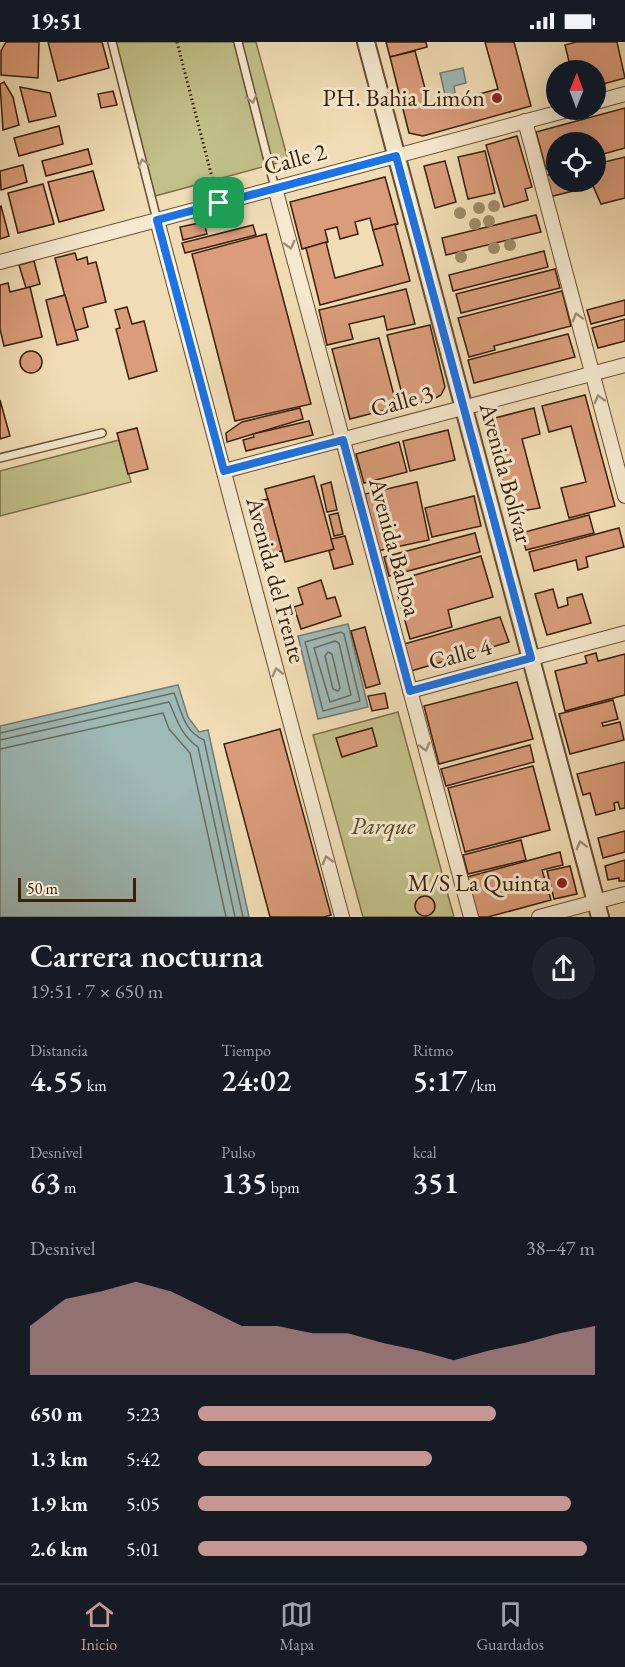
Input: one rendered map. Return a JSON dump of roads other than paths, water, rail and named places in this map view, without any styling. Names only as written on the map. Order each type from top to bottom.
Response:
[{"type":"street","name":"Avenida Bolívar","points":[[366,42],[598,909]]},
{"type":"street","points":[[606,99],[625,94]]},
{"type":"street","name":"Calle 2","points":[[0,262],[546,116]]},
{"type":"street","points":[[525,121],[625,496]]},
{"type":"street","name":"Avenida Balboa","points":[[275,188],[471,917]]},
{"type":"street","name":"Avenida del Frente","points":[[157,220],[342,917]]},
{"type":"street","name":"Calle 3","points":[[224,471],[625,365]]},
{"type":"street","name":"Calle 4","points":[[410,691],[625,633]]},
{"type":"street","points":[[539,917],[598,909],[625,894]]},
{"type":"lane","points":[[112,42],[157,220]]},
{"type":"lane","points":[[238,42],[275,188]]},
{"type":"lane","points":[[0,458],[102,433]]},
{"type":"water","points":[[463,68],[466,83],[454,86],[455,93],[445,95],[440,73]]},
{"type":"water","points":[[348,624],[368,707],[318,719],[298,636]]},
{"type":"water","points":[[178,685],[188,717],[199,732],[208,730],[249,917],[0,917],[0,726]]},
{"type":"place","name":"PH. Bahia Limón","points":[[497,98]]},
{"type":"place","name":"M/S La Quinta","points":[[562,883]]},
{"type":"park label","name":"Parque","points":[[383,826]]}]
